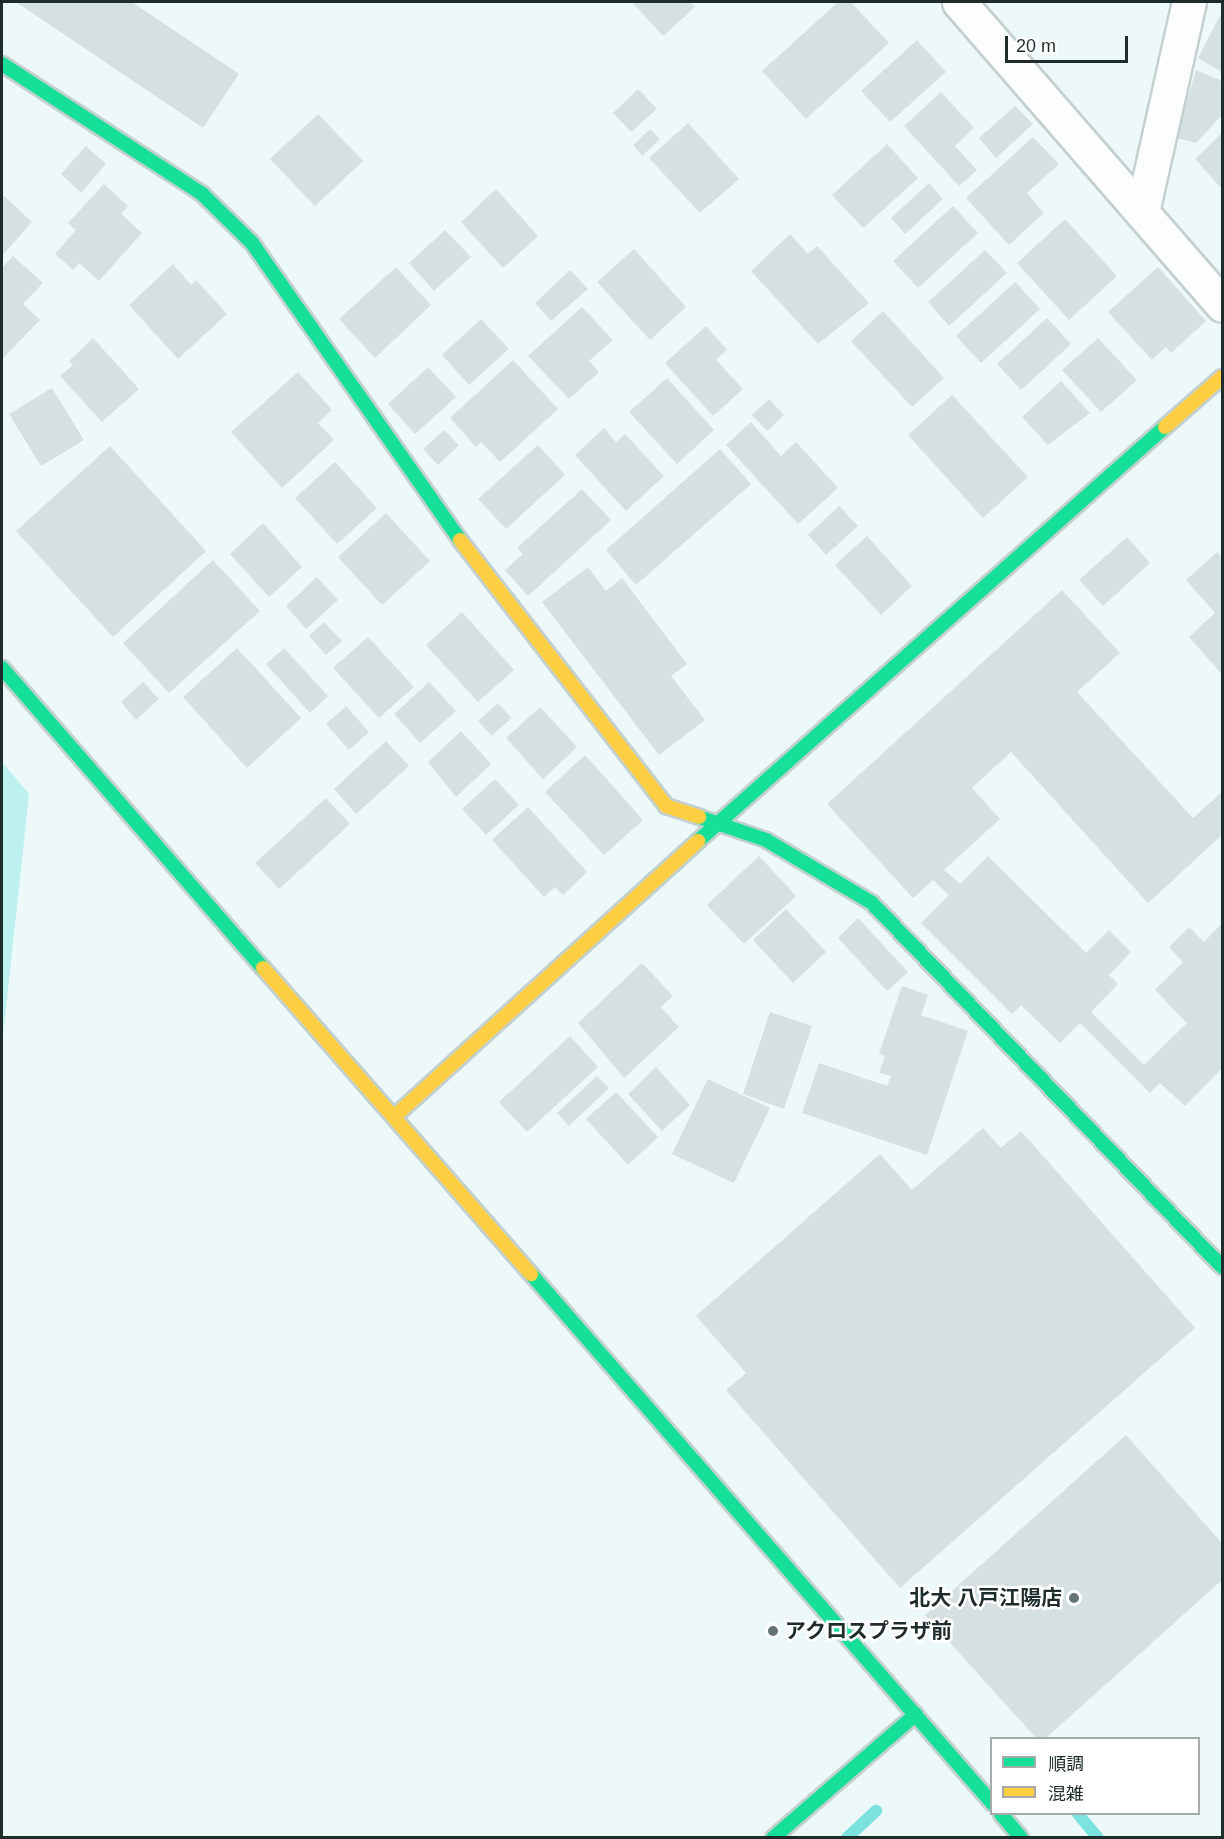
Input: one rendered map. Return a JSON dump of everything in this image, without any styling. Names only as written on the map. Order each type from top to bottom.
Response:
[{"type":"street","points":[[959,2],[1222,305]]},
{"type":"street","points":[[1142,212],[1189,2]]},
{"type":"street","points":[[2,64],[202,194],[252,243],[466,549],[666,806],[766,840],[872,903],[1222,1267]]},
{"type":"street","points":[[396,1115],[718,823],[1222,377]]},
{"type":"street","points":[[2,668],[396,1115],[990,1801]]},
{"type":"street","points":[[773,1838],[916,1714]]},
{"type":"street","points":[[1002,1815],[1021,1838]]},
{"type":"shaded area","points":[[2,762],[29,794],[2,1045]]},
{"type":"building","points":[[16,2],[132,2],[239,74],[203,128]]},
{"type":"building","points":[[632,2],[690,2],[695,7],[663,36]]},
{"type":"building","points":[[838,2],[851,2],[889,43],[806,119],[762,71]]},
{"type":"building","points":[[1222,12],[1222,72],[1198,58]]},
{"type":"building","points":[[917,40],[946,72],[890,122],[861,91]]},
{"type":"building","points":[[1196,70],[1222,81],[1222,115],[1196,143],[1176,138]]},
{"type":"building","points":[[638,89],[657,109],[631,132],[613,113]]},
{"type":"building","points":[[941,92],[974,128],[955,146],[977,170],[959,186],[904,126]]},
{"type":"building","points":[[1015,106],[1033,124],[996,158],[979,138]]},
{"type":"building","points":[[318,114],[363,161],[315,206],[270,159]]},
{"type":"building","points":[[688,123],[739,179],[700,213],[649,158]]},
{"type":"building","points":[[650,129],[660,139],[642,156],[633,145]]},
{"type":"building","points":[[1222,133],[1222,189],[1195,159]]},
{"type":"building","points":[[1033,137],[1059,164],[1027,193],[1044,213],[1009,245],[966,198]]},
{"type":"building","points":[[887,144],[918,178],[863,228],[832,195]]},
{"type":"building","points":[[86,146],[106,164],[81,193],[61,174]]},
{"type":"building","points":[[929,183],[943,199],[905,234],[891,218]]},
{"type":"building","points":[[104,184],[128,206],[121,214],[142,233],[99,281],[79,263],[73,270],[55,254],[76,230],[68,223]]},
{"type":"building","points":[[496,189],[538,236],[503,268],[461,222]]},
{"type":"building","points":[[2,194],[32,222],[2,256]]},
{"type":"building","points":[[953,206],[978,233],[918,288],[893,261]]},
{"type":"building","points":[[1065,219],[1117,276],[1069,320],[1017,263]]},
{"type":"building","points":[[445,230],[471,257],[434,291],[409,263]]},
{"type":"building","points":[[790,234],[808,254],[817,246],[869,303],[818,344],[751,271]]},
{"type":"building","points":[[634,249],[686,307],[650,340],[597,282]]},
{"type":"building","points":[[985,250],[1007,273],[949,326],[928,302]]},
{"type":"building","points":[[13,256],[43,283],[23,304],[40,320],[2,359],[2,268]]},
{"type":"building","points":[[173,264],[191,285],[196,280],[227,314],[178,359],[129,305]]},
{"type":"building","points":[[396,267],[431,305],[375,358],[339,319]]},
{"type":"building","points":[[1158,267],[1206,321],[1171,353],[1166,347],[1152,360],[1108,312]]},
{"type":"building","points":[[570,270],[588,289],[551,321],[535,303]]},
{"type":"building","points":[[1015,282],[1040,309],[981,363],[956,336]]},
{"type":"building","points":[[582,307],[613,340],[589,361],[599,372],[569,399],[528,356]]},
{"type":"building","points":[[883,311],[944,378],[912,407],[851,341]]},
{"type":"building","points":[[1047,318],[1071,344],[1021,390],[997,364]]},
{"type":"building","points":[[481,319],[509,349],[469,385],[442,355]]},
{"type":"building","points":[[706,326],[727,350],[716,360],[743,389],[713,416],[665,363]]},
{"type":"building","points":[[93,338],[139,389],[102,422],[60,376],[73,365],[69,361]]},
{"type":"building","points":[[1098,338],[1137,380],[1101,412],[1062,370]]},
{"type":"building","points":[[513,360],[558,409],[500,462],[481,442],[476,447],[450,418]]},
{"type":"building","points":[[428,367],[456,397],[415,434],[388,404]]},
{"type":"building","points":[[298,372],[332,410],[318,423],[334,440],[282,488],[231,432]]},
{"type":"building","points":[[667,378],[714,430],[677,464],[629,412]]},
{"type":"building","points":[[1061,381],[1090,413],[1048,445],[1022,417]]},
{"type":"building","points":[[52,388],[84,440],[41,466],[9,414]]},
{"type":"building","points":[[952,395],[1028,477],[983,518],[908,435]]},
{"type":"building","points":[[769,399],[784,415],[767,431],[752,415]]},
{"type":"building","points":[[751,422],[781,456],[796,442],[838,488],[798,524],[726,445]]},
{"type":"building","points":[[604,428],[616,442],[625,434],[664,476],[626,511],[575,455]]},
{"type":"building","points":[[444,430],[459,445],[438,465],[423,449]]},
{"type":"building","points":[[538,445],[565,475],[506,529],[478,499]]},
{"type":"building","points":[[110,446],[206,551],[113,637],[16,531]]},
{"type":"building","points":[[720,449],[751,484],[636,585],[606,550]]},
{"type":"building","points":[[335,462],[377,508],[337,544],[295,498]]},
{"type":"building","points":[[582,489],[611,520],[528,596],[505,570],[523,554],[517,548]]},
{"type":"building","points":[[839,506],[858,526],[826,555],[808,535]]},
{"type":"building","points":[[386,513],[430,561],[382,605],[338,557]]},
{"type":"building","points":[[263,523],[302,567],[269,597],[230,554]]},
{"type":"building","points":[[867,536],[912,586],[881,615],[835,565]]},
{"type":"building","points":[[1127,537],[1150,563],[1103,606],[1079,580]]},
{"type":"building","points":[[1217,552],[1222,558],[1222,674],[1189,637],[1215,613],[1186,580]]},
{"type":"building","points":[[213,560],[260,611],[169,693],[123,643]]},
{"type":"building","points":[[588,567],[606,591],[622,578],[687,664],[671,676],[705,720],[659,755],[542,602]]},
{"type":"building","points":[[317,577],[338,600],[306,629],[286,606]]},
{"type":"building","points":[[1062,590],[1120,653],[1077,692],[1193,818],[1222,792],[1222,835],[1148,903],[1011,752],[972,788],[1000,819],[944,870],[960,884],[988,856],[1086,953],[1109,930],[1131,952],[1109,975],[1118,984],[1091,1012],[1144,1065],[1187,1023],[1155,990],[1183,962],[1169,947],[1189,927],[1204,942],[1222,923],[1222,1068],[1185,1106],[1160,1083],[1150,1093],[1080,1023],[1060,1043],[1021,1005],[1012,1014],[921,923],[949,895],[933,880],[913,898],[827,804]]},
{"type":"building","points":[[462,612],[514,670],[478,702],[426,645]]},
{"type":"building","points":[[324,622],[342,641],[326,655],[309,636]]},
{"type":"building","points":[[368,637],[414,687],[379,718],[333,668]]},
{"type":"building","points":[[237,648],[301,718],[247,768],[183,697]]},
{"type":"building","points":[[284,648],[328,696],[310,713],[266,664]]},
{"type":"building","points":[[143,682],[159,699],[136,720],[121,702]]},
{"type":"building","points":[[429,682],[456,711],[420,743],[394,714]]},
{"type":"building","points":[[498,703],[511,718],[492,736],[478,721]]},
{"type":"building","points":[[346,706],[369,732],[349,750],[326,724]]},
{"type":"building","points":[[540,707],[577,747],[543,779],[506,738]]},
{"type":"building","points":[[461,731],[491,764],[456,797],[428,762]]},
{"type":"building","points":[[386,741],[409,766],[356,814],[334,789]]},
{"type":"building","points":[[585,755],[643,820],[604,855],[545,792]]},
{"type":"building","points":[[495,779],[519,805],[486,835],[462,809]]},
{"type":"building","points":[[326,798],[350,824],[279,889],[255,863]]},
{"type":"building","points":[[528,807],[587,872],[563,895],[555,887],[544,897],[492,840]]},
{"type":"building","points":[[759,856],[796,896],[744,944],[707,905]]},
{"type":"building","points":[[786,909],[826,952],[793,983],[753,940]]},
{"type":"building","points":[[858,918],[908,972],[887,991],[838,938]]},
{"type":"building","points":[[642,963],[673,996],[661,1007],[679,1027],[624,1078],[578,1023]]},
{"type":"building","points":[[902,986],[928,995],[921,1015],[968,1031],[927,1155],[802,1113],[819,1063],[887,1086],[891,1076],[879,1073],[885,1056],[879,1054]]},
{"type":"building","points":[[770,1012],[812,1026],[784,1109],[743,1094]]},
{"type":"building","points":[[570,1036],[598,1067],[527,1132],[499,1102]]},
{"type":"building","points":[[656,1067],[690,1105],[662,1131],[628,1094]]},
{"type":"building","points":[[597,1076],[609,1088],[569,1126],[557,1113]]},
{"type":"building","points":[[708,1079],[770,1108],[734,1183],[672,1154]]},
{"type":"building","points":[[616,1092],[658,1137],[628,1165],[586,1119]]},
{"type":"building","points":[[983,1128],[1001,1148],[1021,1131],[1195,1328],[900,1588],[726,1390],[746,1373],[696,1316],[880,1154],[912,1190]]},
{"type":"building","name":"北大 八戸江陽店","points":[[1126,1435],[1222,1543],[1222,1580],[1047,1737],[1035,1737],[925,1615]]},
{"type":"waterway","points":[[847,1838],[876,1811]]},
{"type":"waterway","points":[[1079,1815],[1098,1838]]},
{"type":"traffic: fast","points":[[2,64],[202,194],[252,243],[460,540]]},
{"type":"traffic: fast","points":[[698,841],[1165,427]]},
{"type":"traffic: fast","points":[[2,668],[263,968]]},
{"type":"traffic: fast","points":[[699,817],[766,840],[872,903],[1222,1267]]},
{"type":"traffic: fast","points":[[531,1274],[990,1801]]},
{"type":"traffic: fast","points":[[773,1838],[916,1714]]},
{"type":"traffic: fast","points":[[1002,1815],[1021,1838]]},
{"type":"traffic: slow","points":[[1165,427],[1222,377]]},
{"type":"traffic: slow","points":[[460,540],[666,806],[699,817]]},
{"type":"traffic: slow","points":[[396,1115],[698,841]]},
{"type":"traffic: slow","points":[[263,968],[531,1274]]},
{"type":"place","name":"北大 八戸江陽店","points":[[1074,1598]]},
{"type":"place","name":"アクロスプラザ前","points":[[773,1631]]}]
